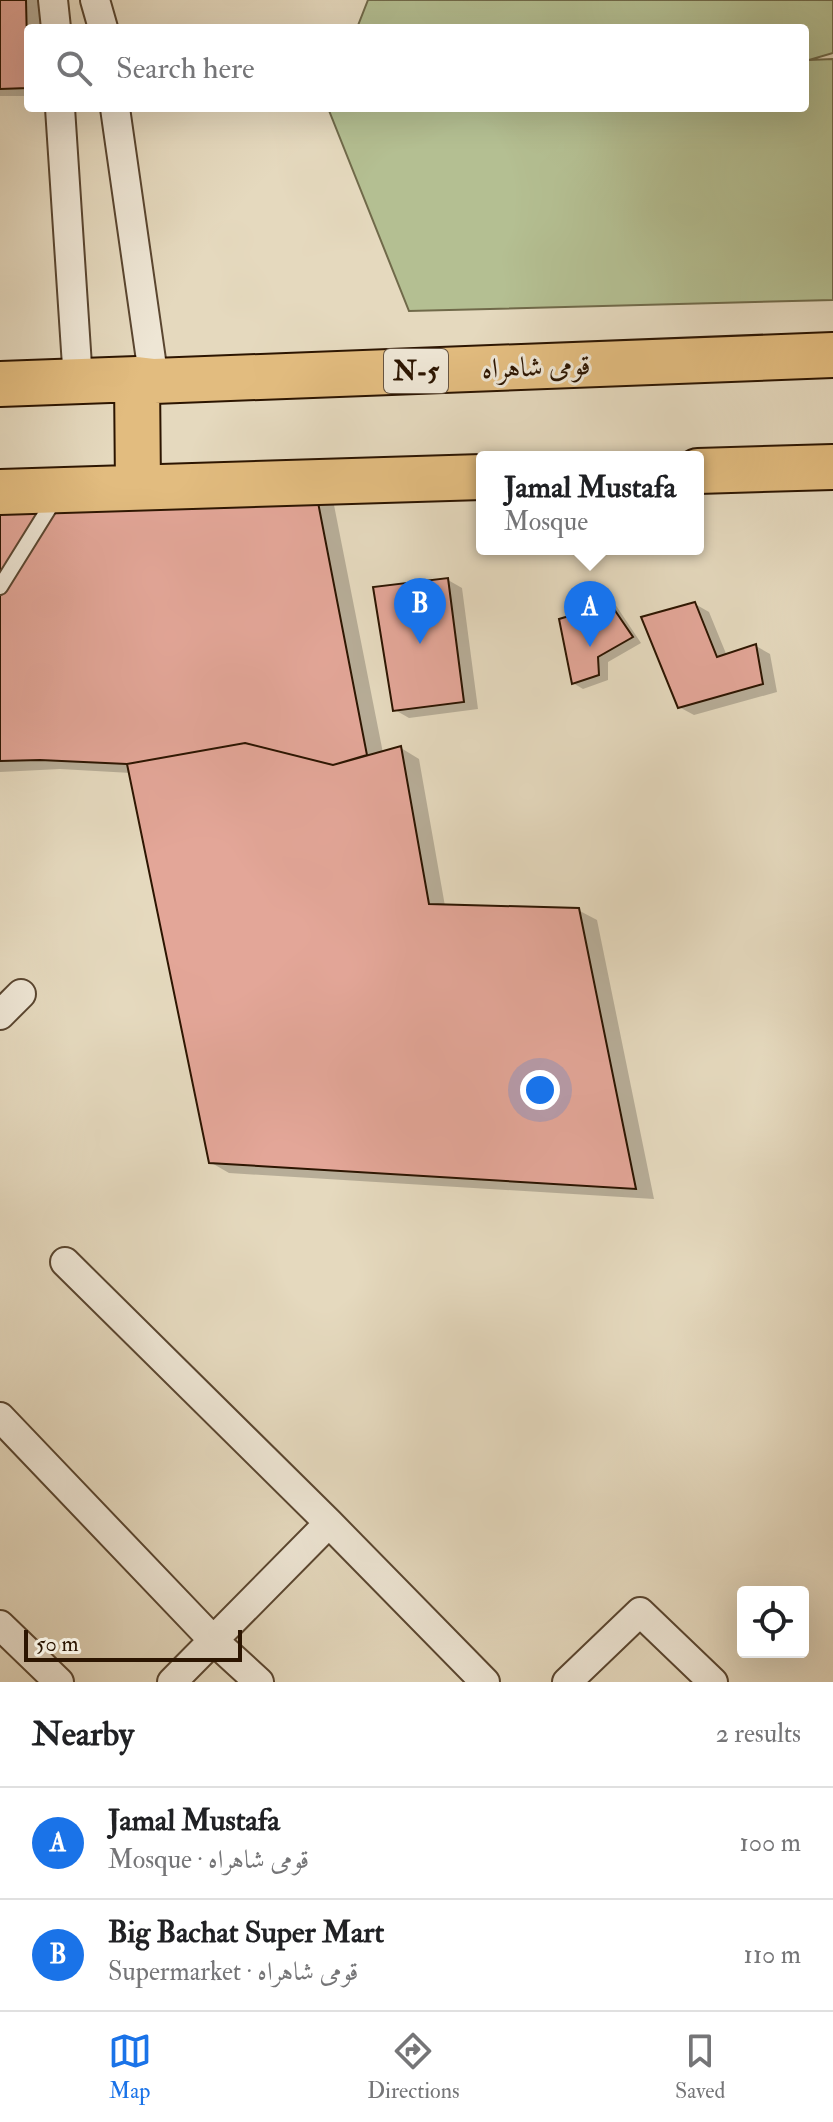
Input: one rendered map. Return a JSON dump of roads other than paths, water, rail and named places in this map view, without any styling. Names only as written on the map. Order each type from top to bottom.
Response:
[{"type":"highway","name":"قومی شاہراہ","points":[[0,384],[833,355]]},
{"type":"highway","points":[[138,487],[146,380]]},
{"type":"highway","points":[[704,471],[833,467]]},
{"type":"highway","points":[[0,492],[476,477]]},
{"type":"street","points":[[95,0],[102,24]]},
{"type":"street","points":[[60,112],[78,381]]},
{"type":"street","points":[[115,112],[146,380]]},
{"type":"street","points":[[0,1015],[21,994]]},
{"type":"street","points":[[65,1262],[485,1682]]},
{"type":"street","points":[[0,1417],[213,1640],[259,1682]]},
{"type":"street","points":[[172,1682],[329,1523]]},
{"type":"street","points":[[567,1682],[640,1612],[713,1682]]},
{"type":"street","points":[[0,1625],[59,1682]]},
{"type":"lane","points":[[0,587],[60,490]]},
{"type":"place","name":"Big Bachat Super Mart","points":[[420,644]]},
{"type":"place","name":"Jamal Mustafa","points":[[590,647]]}]
